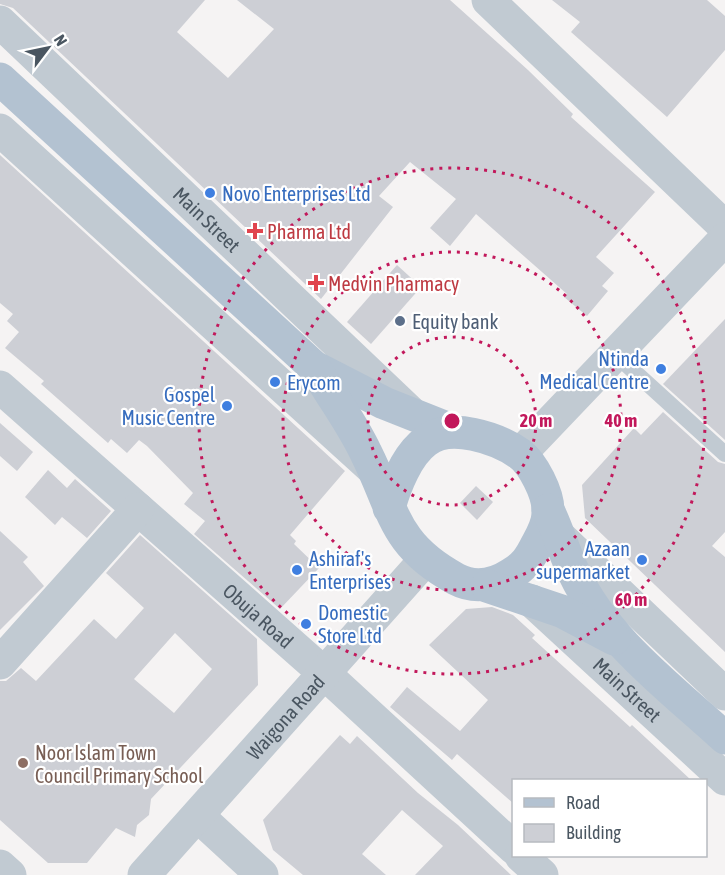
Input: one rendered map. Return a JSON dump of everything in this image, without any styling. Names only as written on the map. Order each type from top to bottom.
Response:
[{"type":"main road","name":"Main Street","points":[[0,79],[314,367],[415,417],[452,430],[477,435],[520,454],[542,487],[574,573],[598,613],[625,646],[725,738]]},
{"type":"main road","name":"Main Street","points":[[314,367],[365,451],[405,540],[425,560],[458,580],[487,586],[531,600],[579,620],[625,646]]},
{"type":"main road","points":[[389,507],[402,471],[426,441],[452,430]]},
{"type":"main road","points":[[487,586],[526,565],[543,533],[555,524]]},
{"type":"street","points":[[488,0],[725,227]]},
{"type":"street","name":"Main Street","points":[[0,22],[415,417]]},
{"type":"street","name":"Main Street","points":[[0,130],[374,471]]},
{"type":"street","points":[[520,454],[725,238]]},
{"type":"street","name":"Obuja Road","points":[[0,387],[325,674],[512,847]]},
{"type":"street","points":[[0,663],[138,509]]},
{"type":"street","name":"Main Street","points":[[555,524],[725,694]]},
{"type":"street","name":"Waigona Road","points":[[144,875],[425,560]]},
{"type":"street","name":"Main Street","points":[[531,600],[725,779]]},
{"type":"street","points":[[198,816],[262,875]]},
{"type":"street","points":[[523,857],[542,875]]},
{"type":"street","points":[[0,866],[10,875]]},
{"type":"lane","points":[[616,355],[725,454]]},
{"type":"building","points":[[0,0],[205,0],[177,32],[228,78],[274,29],[237,0],[450,0],[528,70],[573,114],[571,117],[655,192],[596,257],[614,273],[602,286],[608,291],[587,316],[564,297],[567,294],[476,214],[450,246],[430,228],[456,199],[410,162],[379,196],[393,207],[321,299],[13,8],[0,4]]},
{"type":"building","points":[[552,0],[707,0],[725,16],[725,50],[667,117],[571,32],[580,22]]},
{"type":"building","points":[[0,155],[345,471],[290,535],[296,541],[294,544],[319,568],[280,609],[194,534],[205,521],[184,504],[193,493],[147,446],[139,440],[127,453],[111,439],[108,443],[41,384],[44,381],[5,348],[19,332],[7,321],[13,314],[0,303]]},
{"type":"building","points":[[397,265],[421,287],[371,344],[347,322]]},
{"type":"building","points":[[725,319],[725,440],[663,384]]},
{"type":"building","points":[[663,412],[718,462],[725,464],[725,532],[712,546],[725,557],[725,652],[585,518],[582,485],[634,428],[641,435]]},
{"type":"building","points":[[0,423],[33,452],[17,471],[0,456]]},
{"type":"building","points":[[48,470],[67,488],[75,479],[111,511],[87,538],[62,517],[55,525],[25,497]]},
{"type":"building","points":[[476,486],[493,502],[477,520],[460,503]]},
{"type":"building","points":[[0,531],[28,557],[23,562],[44,586],[0,630]]},
{"type":"building","points":[[140,535],[257,639],[258,685],[151,799],[149,815],[137,825],[135,837],[116,828],[87,863],[48,863],[0,820],[0,681],[6,681],[21,668],[36,681],[94,619],[116,639],[144,608],[106,573]],"holes":[[[175,633],[212,669],[174,713],[134,679]]]},
{"type":"building","points":[[492,607],[513,615],[535,635],[532,638],[690,779],[512,779],[512,802],[457,754],[452,760],[390,707],[407,687],[460,731],[488,700],[429,645],[466,609]]},
{"type":"building","points":[[340,735],[350,744],[357,736],[511,875],[415,875],[443,846],[402,810],[362,854],[386,875],[303,875],[273,850],[263,820]]},
{"type":"place","name":"Novo Enterprises Ltd","points":[[210,193]]},
{"type":"place","name":"Pharma Ltd","points":[[255,231]]},
{"type":"place","name":"Medvin Pharmacy","points":[[316,283]]},
{"type":"place","name":"Equity bank","points":[[400,321]]},
{"type":"place","name":"Ntinda Medical Centre","points":[[661,369]]},
{"type":"place","name":"Erycom","points":[[275,382]]},
{"type":"place","name":"Gospel Music Centre","points":[[227,406]]},
{"type":"place","name":"Azaan supermarket","points":[[642,560]]},
{"type":"place","name":"Ashiraf's Enterprises","points":[[297,570]]},
{"type":"place","name":"Domestic Store Ltd","points":[[306,624]]},
{"type":"place","name":"Noor Islam Town Council Primary School","points":[[23,763]]}]
